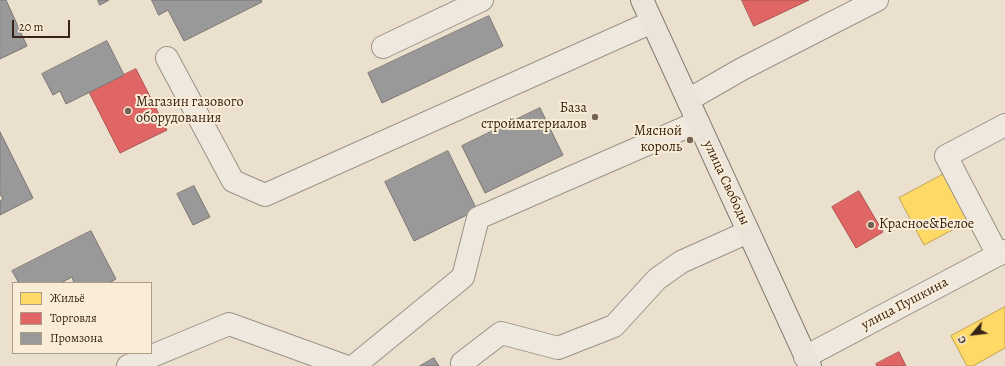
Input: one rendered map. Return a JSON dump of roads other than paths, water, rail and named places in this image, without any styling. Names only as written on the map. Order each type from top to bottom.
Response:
[{"type":"main road","name":"улица Свободы","points":[[642,0],[807,361]]},
{"type":"street","points":[[383,48],[482,0]]},
{"type":"street","points":[[688,100],[742,69],[877,0]]},
{"type":"street","points":[[167,58],[233,181],[265,195],[652,22]]},
{"type":"street","points":[[354,366],[463,277],[478,218],[698,122]]},
{"type":"street","points":[[1002,253],[946,156],[1005,125]]},
{"type":"street","points":[[464,366],[462,363],[501,333],[558,348],[614,326],[657,279],[681,262],[748,232]]},
{"type":"street","name":"улица Пушкина","points":[[807,361],[1002,253]]},
{"type":"street","points":[[128,366],[229,324],[345,366]]},
{"type":"place","name":"Магазин газового оборудования","points":[[128,111]]},
{"type":"place","name":"База стройматериалов","points":[[595,117]]},
{"type":"place","name":"Мясной король","points":[[690,140]]},
{"type":"place","name":"Красное&Белое","points":[[871,225]]}]
